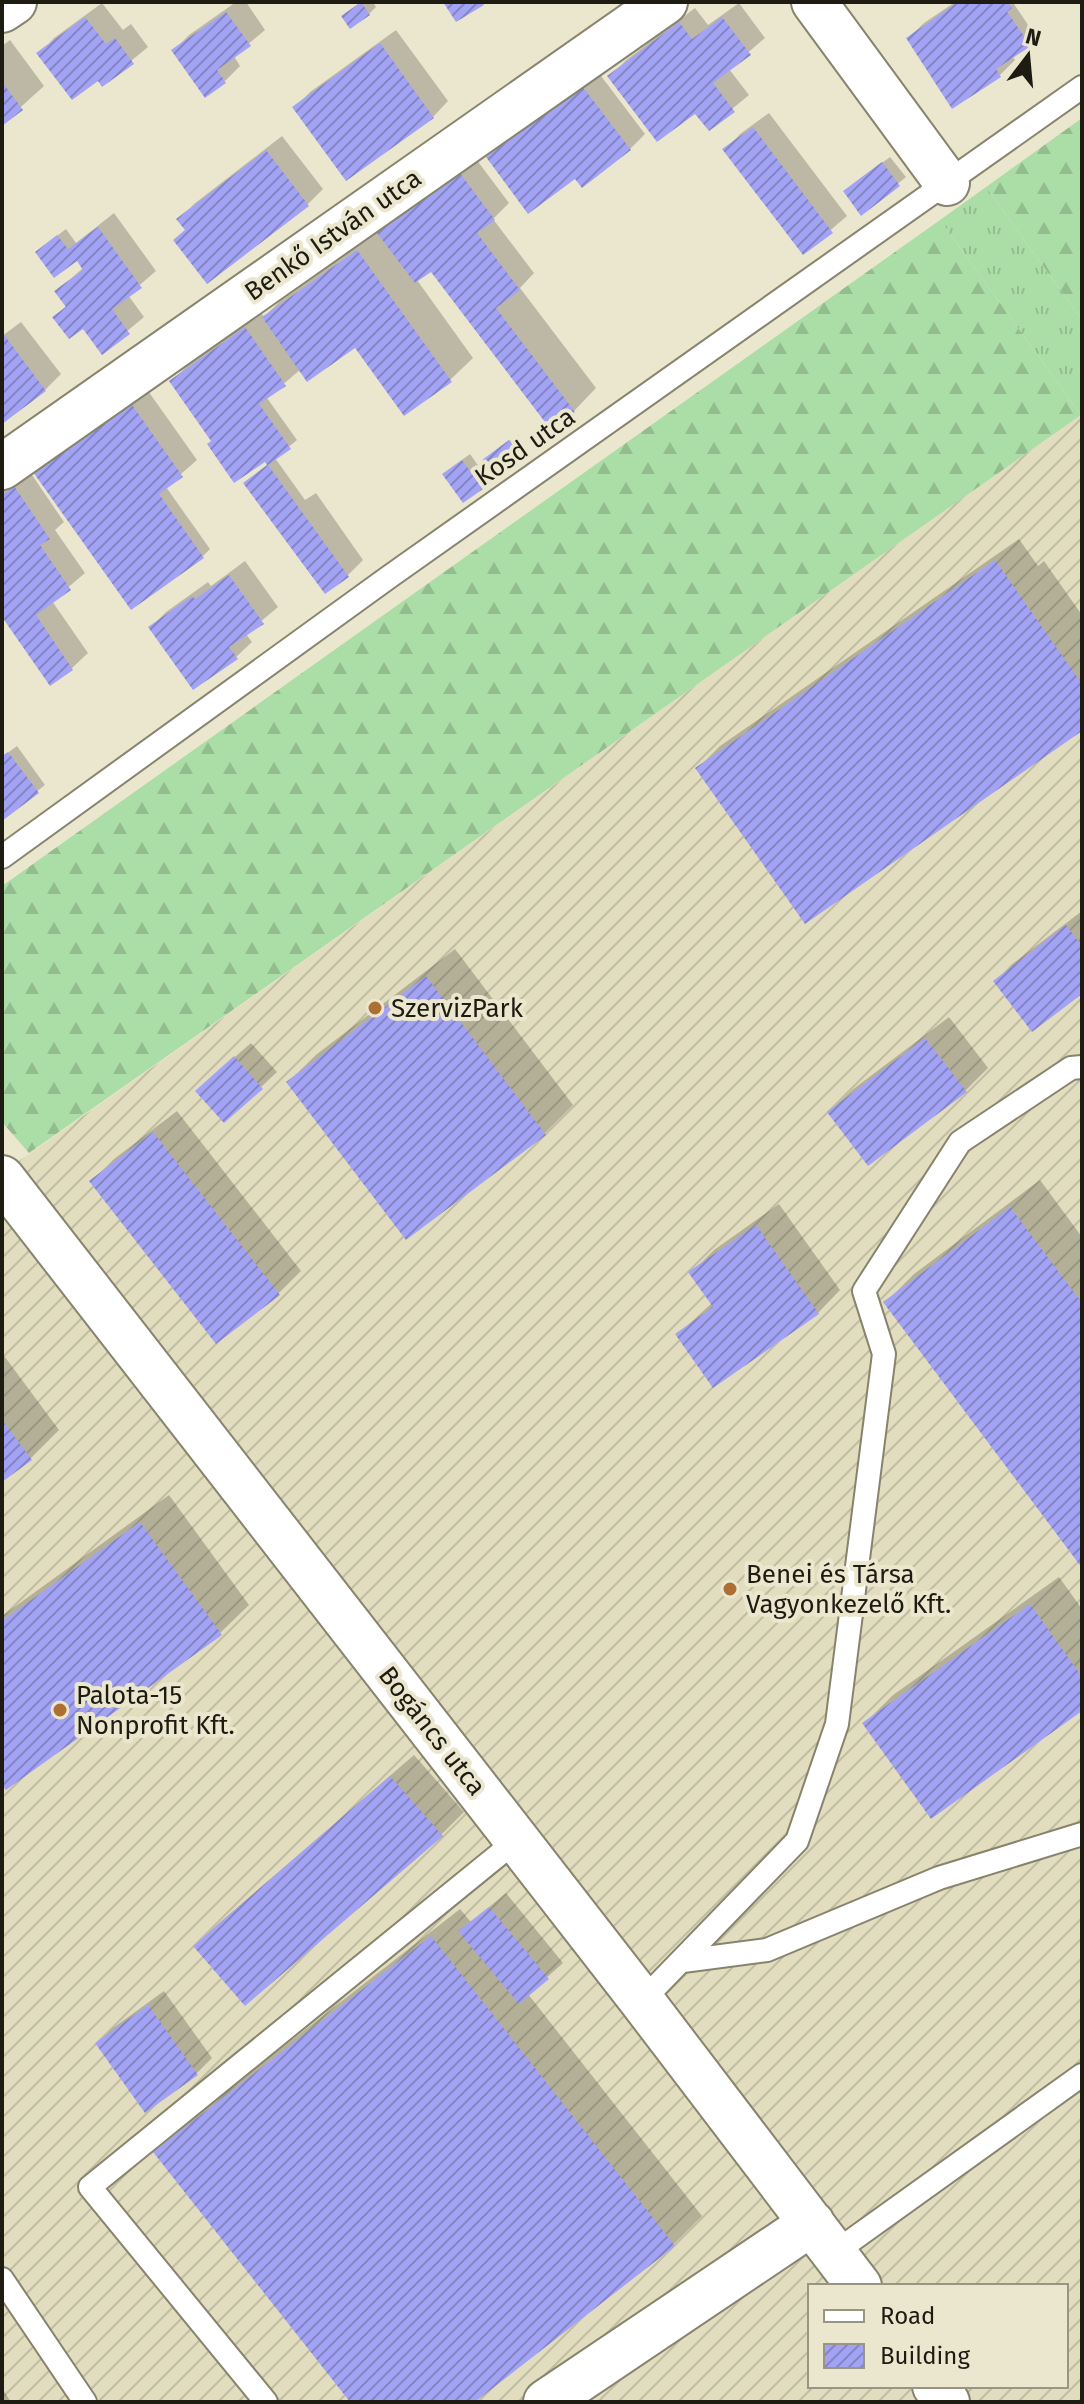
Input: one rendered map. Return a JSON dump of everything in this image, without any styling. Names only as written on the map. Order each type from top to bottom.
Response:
[{"type":"street","points":[[2,10],[14,2]]},
{"type":"street","name":"Benkő István utca","points":[[2,467],[665,2]]},
{"type":"street","points":[[814,2],[947,183]]},
{"type":"street","name":"Bogáncs utca","points":[[2,1178],[835,2254]]},
{"type":"street","points":[[546,2402],[835,2254]]},
{"type":"lane","name":"Kosd utca","points":[[2,857],[402,568],[1082,87]]},
{"type":"lane","points":[[642,2001],[797,1841],[837,1724],[884,1354],[864,1291],[960,1142],[1071,1068],[1082,1067]]},
{"type":"lane","points":[[683,1961],[767,1950],[939,1878],[1082,1834]]},
{"type":"lane","points":[[266,2402],[90,2187],[517,1840]]},
{"type":"lane","points":[[835,2254],[1082,2075]]},
{"type":"lane","points":[[2,2279],[85,2402]]},
{"type":"shaded area","points":[[1082,414],[1082,2402],[2,2402],[2,1173]]},
{"type":"green space","points":[[1082,118],[1082,320],[986,187]]},
{"type":"green space","points":[[986,187],[1082,320],[1081,415],[940,220]]},
{"type":"green space","points":[[940,220],[1081,415],[29,1153],[2,1122],[2,886]]},
{"type":"building","points":[[361,2],[370,15],[350,29],[341,16]]},
{"type":"building","points":[[443,2],[482,2],[484,5],[456,22]]},
{"type":"building","points":[[958,2],[1008,2],[1012,8],[1007,12],[1031,46],[996,69],[1001,77],[952,109],[906,38]]},
{"type":"building","points":[[226,12],[251,46],[217,70],[226,83],[205,98],[171,50]]},
{"type":"building","points":[[85,17],[106,44],[115,38],[134,64],[102,87],[98,81],[72,100],[36,53]]},
{"type":"building","points":[[722,17],[751,55],[713,83],[735,112],[709,131],[695,114],[657,142],[607,76],[679,22],[692,39]]},
{"type":"building","points":[[380,43],[434,118],[346,181],[292,107]]},
{"type":"building","points":[[2,82],[23,110],[2,126]]},
{"type":"building","points":[[582,86],[631,150],[582,188],[575,179],[528,214],[486,157]]},
{"type":"building","points":[[753,127],[833,233],[803,255],[722,149]]},
{"type":"building","points":[[266,150],[309,206],[207,284],[173,240],[185,230],[176,219]]},
{"type":"building","points":[[882,162],[900,186],[861,216],[843,191]]},
{"type":"building","points":[[460,173],[495,220],[477,233],[520,290],[496,308],[575,412],[551,430],[431,272],[415,283],[377,233]]},
{"type":"building","points":[[98,227],[142,288],[112,309],[130,334],[102,355],[83,329],[69,339],[52,317],[66,307],[54,291],[83,270],[77,261],[54,278],[35,252],[57,235],[68,249]]},
{"type":"building","points":[[357,250],[452,382],[404,416],[355,348],[307,382],[262,317]]},
{"type":"building","points":[[245,327],[286,386],[259,404],[291,449],[268,465],[349,577],[325,594],[243,483],[267,465],[265,462],[234,483],[207,444],[211,441],[169,381]]},
{"type":"building","points":[[5,336],[46,391],[2,424],[2,338]]},
{"type":"building","points":[[130,402],[183,477],[159,494],[204,558],[131,610],[33,472]]},
{"type":"building","points":[[509,440],[523,460],[496,479],[482,460]]},
{"type":"building","points":[[462,460],[483,489],[463,503],[442,474]]},
{"type":"building","points":[[14,486],[50,539],[40,545],[71,590],[36,615],[73,670],[50,686],[2,617],[2,495]]},
{"type":"building","points":[[995,560],[1082,684],[1082,731],[805,924],[695,768]]},
{"type":"building","points":[[229,575],[264,624],[229,647],[238,659],[193,690],[148,627]]},
{"type":"building","points":[[8,752],[39,793],[2,821],[2,756]]},
{"type":"building","points":[[1066,925],[1082,946],[1082,994],[1032,1032],[993,981]]},
{"type":"building","points":[[426,976],[546,1135],[406,1240],[286,1082]]},
{"type":"building","points":[[925,1038],[967,1092],[868,1166],[827,1112]]},
{"type":"building","points":[[234,1056],[263,1089],[224,1123],[195,1091]]},
{"type":"building","points":[[153,1132],[280,1295],[216,1344],[89,1181]]},
{"type":"building","points":[[1010,1207],[1082,1303],[1082,1568],[883,1302]]},
{"type":"building","points":[[756,1225],[819,1314],[713,1388],[675,1334],[713,1307],[688,1272]]},
{"type":"building","points":[[2,1420],[32,1460],[2,1482]]},
{"type":"building","name":"Palota-15 Nonprofit Kft.","points":[[140,1522],[222,1635],[6,1790],[2,1785],[2,1621]]},
{"type":"building","points":[[1030,1604],[1082,1677],[1082,1711],[931,1819],[862,1723]]},
{"type":"building","points":[[390,1776],[443,1836],[245,2006],[193,1946]]},
{"type":"building","points":[[489,1907],[549,1979],[519,2004],[458,1931]]},
{"type":"building","points":[[431,1936],[675,2246],[475,2402],[350,2402],[153,2152]]},
{"type":"building","points":[[148,2005],[198,2075],[145,2113],[95,2043]]},
{"type":"place","name":"SzervizPark","points":[[375,1008]]},
{"type":"place","name":"Benei és Társa Vagyonkezelő Kft.","points":[[730,1589]]},
{"type":"place","name":"Palota-15 Nonprofit Kft.","points":[[60,1710]]}]
